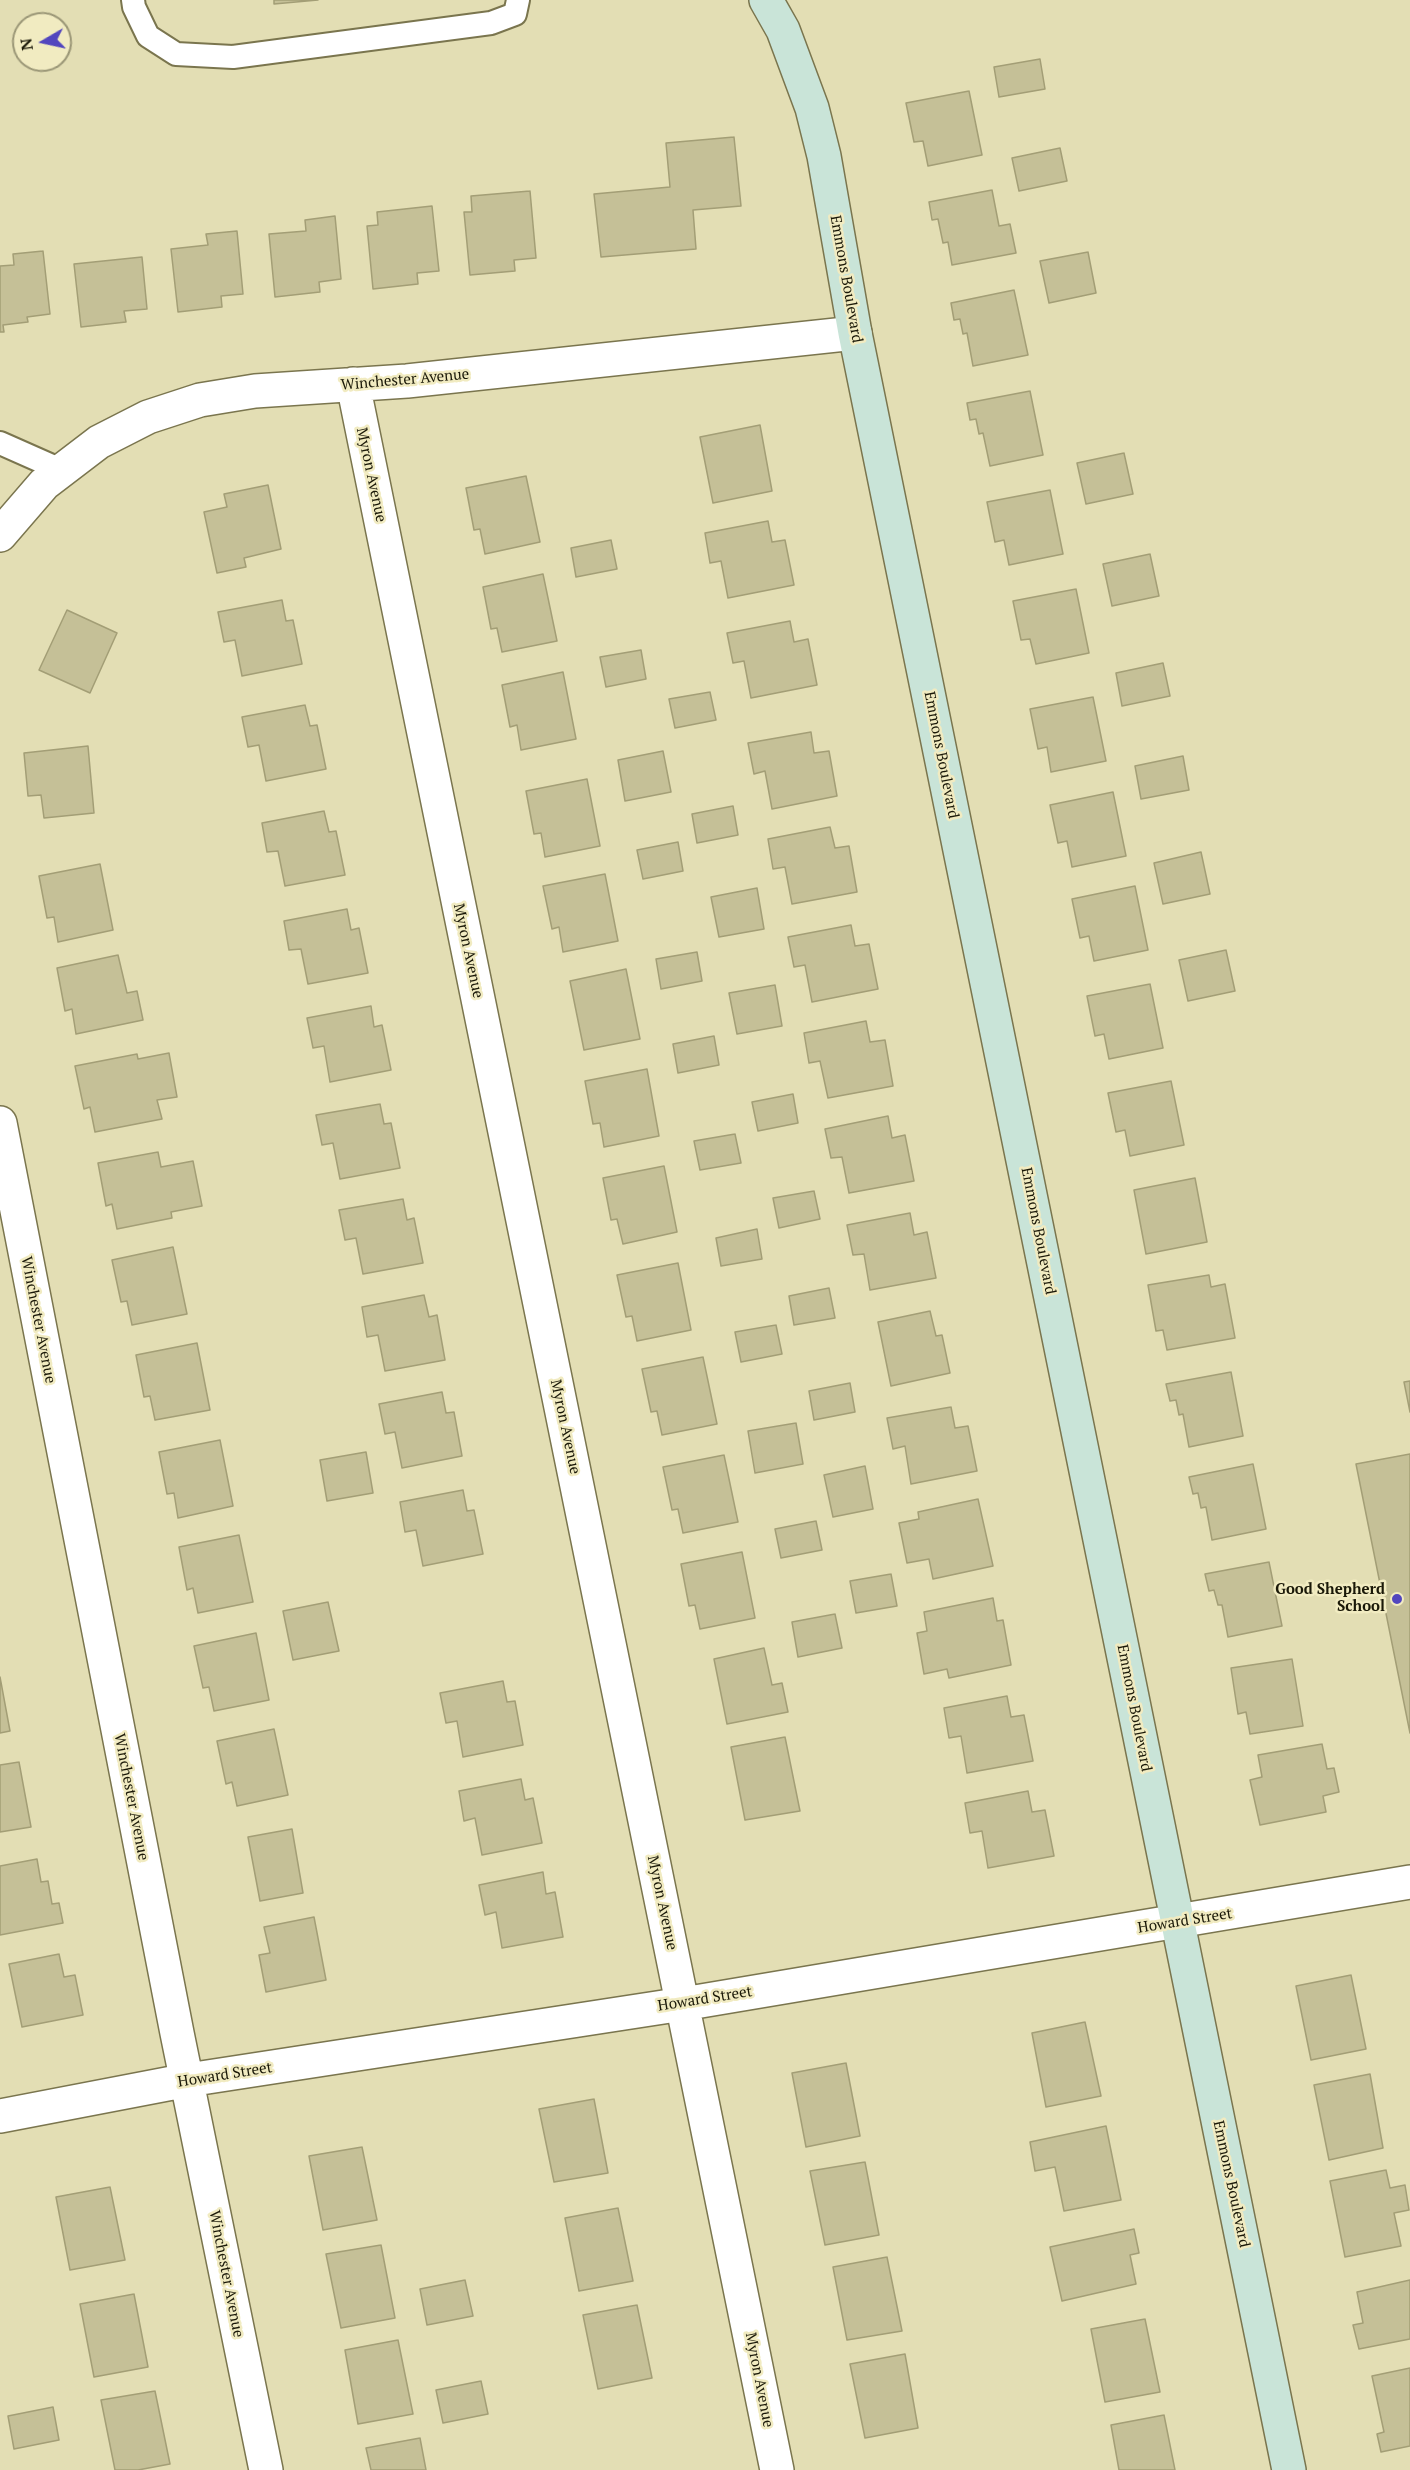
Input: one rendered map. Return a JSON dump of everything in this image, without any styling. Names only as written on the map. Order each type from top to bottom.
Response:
[{"type":"street","name":"Emmons Boulevard","points":[[766,0],[783,30],[812,108],[824,156],[855,333],[1289,2470]]},
{"type":"street","name":"Winchester Avenue","points":[[0,535],[44,484],[99,442],[148,417],[201,400],[255,391],[419,380],[855,333]]},
{"type":"street","name":"Myron Avenue","points":[[353,384],[777,2470]]},
{"type":"street","name":"Winchester Avenue","points":[[0,1123],[266,2470]]},
{"type":"street","name":"Howard Street","points":[[0,2116],[188,2080],[683,2004],[1087,1935],[1178,1923],[1410,1882]]},
{"type":"lane","points":[[133,0],[134,8],[148,36],[176,54],[233,57],[491,23],[515,14],[518,0]]},
{"type":"lane","points":[[0,443],[61,470]]},
{"type":"building","points":[[274,0],[318,0],[274,4]]},
{"type":"building","points":[[1040,59],[1045,89],[999,97],[994,67]]},
{"type":"building","points":[[969,91],[982,155],[928,166],[923,141],[914,142],[906,103]]},
{"type":"building","points":[[734,137],[741,206],[693,210],[696,249],[601,257],[594,194],[670,187],[666,143]]},
{"type":"building","points":[[1060,148],[1067,181],[1019,191],[1012,158]]},
{"type":"building","points":[[992,190],[999,226],[1010,224],[1016,253],[952,265],[948,242],[943,243],[938,219],[932,220],[929,202]]},
{"type":"building","points":[[530,191],[536,258],[514,260],[515,271],[470,275],[464,212],[472,212],[471,196]]},
{"type":"building","points":[[432,206],[439,271],[417,273],[418,284],[373,289],[367,226],[378,225],[377,212]]},
{"type":"building","points":[[335,216],[341,279],[319,282],[320,292],[275,297],[269,234],[306,231],[305,220]]},
{"type":"building","points":[[237,231],[243,294],[221,296],[222,307],[178,312],[171,249],[208,245],[206,234]]},
{"type":"building","points":[[43,251],[50,314],[27,317],[28,322],[3,325],[4,332],[0,332],[0,266],[14,265],[13,254]]},
{"type":"building","points":[[1088,252],[1096,293],[1049,303],[1040,261]]},
{"type":"building","points":[[142,257],[147,309],[124,311],[126,322],[81,327],[74,264]]},
{"type":"building","points":[[1014,290],[1028,355],[973,366],[967,333],[963,334],[960,319],[954,320],[951,303]]},
{"type":"building","points":[[1030,391],[1043,455],[990,466],[983,433],[979,434],[976,419],[970,420],[967,403]]},
{"type":"building","points":[[760,425],[772,491],[713,503],[700,437]]},
{"type":"building","points":[[1124,453],[1133,494],[1086,504],[1077,463]]},
{"type":"building","points":[[526,476],[540,542],[485,554],[480,529],[474,530],[466,488]]},
{"type":"building","points":[[268,485],[281,549],[244,558],[246,567],[217,573],[204,512],[227,507],[224,494]]},
{"type":"building","points":[[1050,490],[1063,554],[1009,565],[1004,540],[995,542],[987,502]]},
{"type":"building","points":[[768,521],[772,542],[785,540],[794,585],[728,598],[721,561],[710,563],[705,533]]},
{"type":"building","points":[[611,540],[617,569],[576,577],[571,548]]},
{"type":"building","points":[[1150,554],[1159,596],[1112,606],[1103,564]]},
{"type":"building","points":[[543,574],[557,641],[502,652],[497,628],[491,629],[483,587]]},
{"type":"building","points":[[1076,589],[1089,653],[1036,664],[1030,639],[1021,640],[1013,601]]},
{"type":"building","points":[[282,600],[286,621],[293,620],[302,664],[242,676],[235,640],[224,642],[218,612]]},
{"type":"building","points":[[67,610],[117,633],[90,693],[39,670]]},
{"type":"building","points":[[790,621],[794,642],[808,639],[817,685],[751,698],[744,661],[733,663],[727,633]]},
{"type":"building","points":[[641,650],[646,679],[606,687],[600,657]]},
{"type":"building","points":[[1163,663],[1170,696],[1122,706],[1116,673]]},
{"type":"building","points":[[563,672],[576,739],[521,750],[517,725],[510,727],[502,685]]},
{"type":"building","points":[[710,692],[716,720],[675,728],[669,699]]},
{"type":"building","points":[[1093,697],[1106,761],[1051,772],[1047,747],[1038,749],[1030,709]]},
{"type":"building","points":[[305,705],[310,726],[317,725],[326,769],[266,781],[259,745],[248,747],[242,717]]},
{"type":"building","points":[[811,732],[814,753],[829,751],[837,796],[772,809],[765,771],[754,774],[748,743]]},
{"type":"building","points":[[88,746],[94,813],[44,818],[41,795],[28,796],[24,753]]},
{"type":"building","points":[[663,751],[671,792],[625,801],[618,760]]},
{"type":"building","points":[[1183,756],[1189,790],[1141,799],[1135,766]]},
{"type":"building","points":[[587,779],[600,846],[545,857],[541,833],[534,834],[526,791]]},
{"type":"building","points":[[1113,792],[1126,856],[1072,867],[1067,841],[1058,843],[1050,805]]},
{"type":"building","points":[[733,806],[738,835],[697,843],[692,814]]},
{"type":"building","points":[[324,811],[329,832],[336,831],[345,875],[285,886],[278,851],[267,852],[262,823]]},
{"type":"building","points":[[830,827],[835,848],[849,846],[857,892],[792,904],[785,867],[773,869],[768,839]]},
{"type":"building","points":[[678,842],[683,871],[643,879],[637,850]]},
{"type":"building","points":[[1201,852],[1210,894],[1163,904],[1154,863]]},
{"type":"building","points":[[100,864],[113,930],[58,942],[54,917],[47,918],[39,876]]},
{"type":"building","points":[[605,874],[618,941],[563,952],[559,927],[552,929],[543,886]]},
{"type":"building","points":[[1135,886],[1148,950],[1094,961],[1089,936],[1080,938],[1072,899]]},
{"type":"building","points":[[757,888],[764,929],[719,937],[711,897]]},
{"type":"building","points":[[347,909],[351,930],[359,928],[368,973],[308,984],[301,949],[289,950],[284,921]]},
{"type":"building","points":[[851,925],[855,946],[869,944],[878,989],[812,1002],[805,965],[794,967],[788,937]]},
{"type":"building","points":[[1226,950],[1235,991],[1188,1001],[1179,960]]},
{"type":"building","points":[[697,952],[702,981],[661,989],[656,959]]},
{"type":"building","points":[[118,955],[127,993],[137,991],[143,1020],[76,1034],[72,1009],[65,1011],[57,968]]},
{"type":"building","points":[[626,969],[640,1039],[584,1050],[570,981]]},
{"type":"building","points":[[1150,984],[1163,1048],[1109,1059],[1104,1034],[1095,1036],[1087,996]]},
{"type":"building","points":[[775,985],[782,1026],[737,1034],[729,993]]},
{"type":"building","points":[[371,1006],[374,1027],[382,1025],[391,1070],[330,1082],[324,1046],[313,1048],[307,1018]]},
{"type":"building","points":[[866,1021],[870,1042],[885,1040],[893,1086],[828,1098],[820,1061],[809,1063],[804,1033]]},
{"type":"building","points":[[714,1036],[719,1065],[678,1073],[673,1044]]},
{"type":"building","points":[[169,1053],[177,1097],[157,1100],[162,1119],[95,1132],[90,1107],[84,1109],[75,1066],[137,1054],[138,1059]]},
{"type":"building","points":[[647,1069],[659,1136],[604,1147],[600,1123],[593,1124],[585,1081]]},
{"type":"building","points":[[1171,1081],[1184,1145],[1130,1156],[1125,1130],[1116,1132],[1108,1093]]},
{"type":"building","points":[[793,1094],[798,1123],[758,1131],[752,1102]]},
{"type":"building","points":[[380,1104],[384,1124],[391,1123],[400,1168],[340,1179],[333,1143],[322,1145],[316,1115]]},
{"type":"building","points":[[888,1116],[892,1138],[905,1135],[914,1181],[849,1193],[842,1157],[831,1158],[825,1129]]},
{"type":"building","points":[[735,1134],[741,1163],[700,1170],[694,1141]]},
{"type":"building","points":[[158,1152],[161,1167],[193,1161],[202,1206],[171,1212],[172,1218],[117,1229],[112,1204],[106,1206],[98,1163]]},
{"type":"building","points":[[664,1166],[677,1232],[623,1244],[617,1219],[611,1220],[603,1178]]},
{"type":"building","points":[[1195,1178],[1207,1242],[1146,1254],[1134,1190]]},
{"type":"building","points":[[814,1191],[820,1219],[779,1228],[773,1198]]},
{"type":"building","points":[[403,1199],[407,1220],[414,1218],[423,1263],[363,1274],[356,1238],[345,1240],[339,1210]]},
{"type":"building","points":[[910,1213],[914,1235],[927,1232],[936,1278],[870,1290],[864,1254],[853,1255],[847,1225]]},
{"type":"building","points":[[757,1229],[762,1259],[721,1266],[716,1238]]},
{"type":"building","points":[[173,1247],[187,1314],[132,1325],[127,1301],[121,1302],[112,1260]]},
{"type":"building","points":[[678,1263],[691,1330],[637,1341],[632,1316],[626,1317],[617,1275]]},
{"type":"building","points":[[1209,1275],[1211,1287],[1225,1284],[1235,1338],[1167,1350],[1163,1330],[1156,1331],[1148,1285]]},
{"type":"building","points":[[829,1288],[835,1318],[794,1325],[789,1296]]},
{"type":"building","points":[[424,1295],[429,1317],[437,1315],[445,1360],[385,1371],[378,1335],[367,1337],[362,1307]]},
{"type":"building","points":[[930,1311],[936,1336],[942,1335],[950,1373],[891,1386],[878,1322]]},
{"type":"building","points":[[776,1325],[782,1354],[741,1362],[735,1332]]},
{"type":"building","points":[[197,1343],[210,1410],[155,1420],[150,1396],[144,1397],[136,1355]]},
{"type":"building","points":[[703,1357],[717,1424],[662,1435],[657,1411],[651,1412],[642,1369]]},
{"type":"building","points":[[1231,1372],[1243,1436],[1189,1447],[1183,1414],[1179,1415],[1176,1400],[1170,1401],[1166,1384]]},
{"type":"building","points":[[1410,1381],[1410,1412],[1404,1382]]},
{"type":"building","points":[[850,1383],[855,1412],[814,1420],[809,1391]]},
{"type":"building","points":[[442,1392],[446,1413],[454,1412],[462,1456],[402,1468],[395,1432],[385,1434],[379,1404]]},
{"type":"building","points":[[951,1407],[955,1428],[968,1426],[977,1471],[911,1484],[905,1446],[893,1449],[887,1418]]},
{"type":"building","points":[[796,1423],[803,1464],[755,1473],[748,1431]]},
{"type":"building","points":[[220,1440],[233,1506],[178,1518],[174,1493],[167,1494],[159,1452]]},
{"type":"building","points":[[366,1452],[373,1493],[327,1501],[320,1460]]},
{"type":"building","name":"Good Shepherd School","points":[[1410,1454],[1410,1733],[1356,1464]]},
{"type":"building","points":[[724,1455],[738,1522],[683,1533],[678,1509],[672,1510],[663,1467]]},
{"type":"building","points":[[1253,1464],[1266,1529],[1212,1540],[1206,1507],[1201,1508],[1198,1493],[1193,1494],[1189,1477]]},
{"type":"building","points":[[865,1466],[873,1509],[833,1517],[824,1475]]},
{"type":"building","points":[[463,1490],[467,1511],[474,1510],[483,1554],[423,1566],[416,1530],[405,1532],[400,1502]]},
{"type":"building","points":[[978,1499],[993,1566],[933,1579],[929,1559],[907,1563],[899,1523],[919,1519],[918,1512]]},
{"type":"building","points":[[816,1521],[822,1550],[781,1558],[775,1529]]},
{"type":"building","points":[[239,1535],[253,1602],[198,1613],[193,1588],[187,1590],[179,1547]]},
{"type":"building","points":[[742,1552],[755,1618],[700,1629],[695,1605],[689,1606],[681,1564]]},
{"type":"building","points":[[1269,1562],[1282,1626],[1228,1637],[1222,1605],[1218,1605],[1214,1590],[1209,1591],[1205,1574]]},
{"type":"building","points":[[891,1574],[897,1606],[856,1613],[850,1581]]},
{"type":"building","points":[[993,1598],[997,1621],[1003,1620],[1011,1665],[949,1678],[947,1669],[924,1674],[917,1633],[927,1631],[924,1612]]},
{"type":"building","points":[[328,1602],[339,1651],[293,1660],[283,1611]]},
{"type":"building","points":[[835,1614],[842,1648],[798,1657],[792,1622]]},
{"type":"building","points":[[256,1633],[269,1700],[214,1711],[209,1687],[203,1688],[194,1646]]},
{"type":"building","points":[[764,1648],[772,1685],[782,1683],[788,1712],[727,1724],[714,1659]]},
{"type":"building","points":[[1292,1659],[1303,1726],[1250,1734],[1246,1712],[1238,1714],[1231,1668]]},
{"type":"building","points":[[0,1677],[10,1731],[0,1733]]},
{"type":"building","points":[[503,1681],[507,1702],[515,1701],[523,1745],[463,1757],[457,1721],[446,1723],[440,1693]]},
{"type":"building","points":[[1007,1696],[1011,1717],[1024,1715],[1033,1761],[967,1773],[961,1736],[949,1738],[944,1708]]},
{"type":"building","points":[[274,1729],[288,1795],[237,1806],[232,1782],[226,1784],[217,1741]]},
{"type":"building","points":[[785,1737],[800,1811],[745,1820],[731,1747]]},
{"type":"building","points":[[1322,1744],[1327,1769],[1334,1768],[1339,1792],[1323,1796],[1326,1812],[1260,1825],[1250,1780],[1262,1777],[1258,1755]]},
{"type":"building","points":[[19,1762],[31,1827],[0,1832],[0,1765]]},
{"type":"building","points":[[521,1779],[525,1800],[533,1798],[542,1843],[482,1855],[475,1818],[464,1821],[459,1791]]},
{"type":"building","points":[[1028,1791],[1032,1812],[1045,1810],[1054,1856],[988,1868],[982,1831],[970,1833],[965,1803]]},
{"type":"building","points":[[292,1829],[303,1893],[260,1901],[248,1837]]},
{"type":"building","points":[[37,1859],[41,1882],[48,1881],[52,1904],[59,1903],[63,1923],[0,1935],[0,1866]]},
{"type":"building","points":[[543,1872],[546,1894],[555,1892],[563,1937],[502,1948],[496,1912],[485,1915],[479,1885]]},
{"type":"building","points":[[314,1917],[326,1980],[266,1992],[259,1955],[270,1953],[264,1927]]},
{"type":"building","points":[[59,1954],[64,1977],[75,1975],[83,2015],[22,2027],[9,1964]]},
{"type":"building","points":[[1351,1975],[1366,2049],[1311,2060],[1296,1986]]},
{"type":"building","points":[[1085,2022],[1101,2096],[1046,2107],[1032,2033]]},
{"type":"building","points":[[846,2063],[860,2136],[806,2147],[792,2073]]},
{"type":"building","points":[[1370,2074],[1383,2148],[1329,2160],[1314,2085]]},
{"type":"building","points":[[594,2099],[608,2173],[554,2182],[539,2109]]},
{"type":"building","points":[[1106,2126],[1121,2200],[1064,2211],[1055,2167],[1035,2171],[1030,2142]]},
{"type":"building","points":[[362,2147],[377,2220],[323,2230],[309,2156]]},
{"type":"building","points":[[865,2162],[879,2235],[825,2245],[810,2171]]},
{"type":"building","points":[[1386,2170],[1390,2188],[1405,2185],[1409,2210],[1394,2213],[1401,2246],[1345,2257],[1330,2181]]},
{"type":"building","points":[[110,2187],[125,2260],[70,2270],[56,2197]]},
{"type":"building","points":[[618,2208],[633,2281],[579,2291],[565,2218]]},
{"type":"building","points":[[1134,2229],[1139,2253],[1130,2255],[1136,2284],[1062,2301],[1050,2247]]},
{"type":"building","points":[[381,2245],[395,2318],[341,2328],[326,2254]]},
{"type":"building","points":[[887,2257],[902,2331],[847,2340],[833,2267]]},
{"type":"building","points":[[465,2280],[473,2316],[427,2325],[420,2289]]},
{"type":"building","points":[[1410,2280],[1410,2339],[1359,2349],[1353,2325],[1363,2323],[1357,2292]]},
{"type":"building","points":[[134,2294],[148,2367],[94,2377],[80,2304]]},
{"type":"building","points":[[637,2305],[652,2378],[598,2389],[583,2315]]},
{"type":"building","points":[[1145,2319],[1160,2392],[1105,2402],[1091,2329]]},
{"type":"building","points":[[398,2340],[413,2414],[358,2424],[345,2350]]},
{"type":"building","points":[[905,2354],[918,2428],[865,2438],[850,2364]]},
{"type":"building","points":[[1410,2368],[1410,2446],[1381,2452],[1377,2434],[1384,2432],[1372,2376]]},
{"type":"building","points":[[481,2381],[488,2414],[443,2423],[436,2390]]},
{"type":"building","points":[[155,2391],[170,2464],[138,2470],[115,2470],[101,2400]]},
{"type":"building","points":[[53,2407],[59,2440],[14,2449],[8,2416]]},
{"type":"building","points":[[1164,2415],[1175,2470],[1119,2470],[1111,2425]]},
{"type":"building","points":[[420,2438],[426,2470],[371,2470],[366,2448]]},
{"type":"place","name":"Good Shepherd School","points":[[1397,1599]]}]
